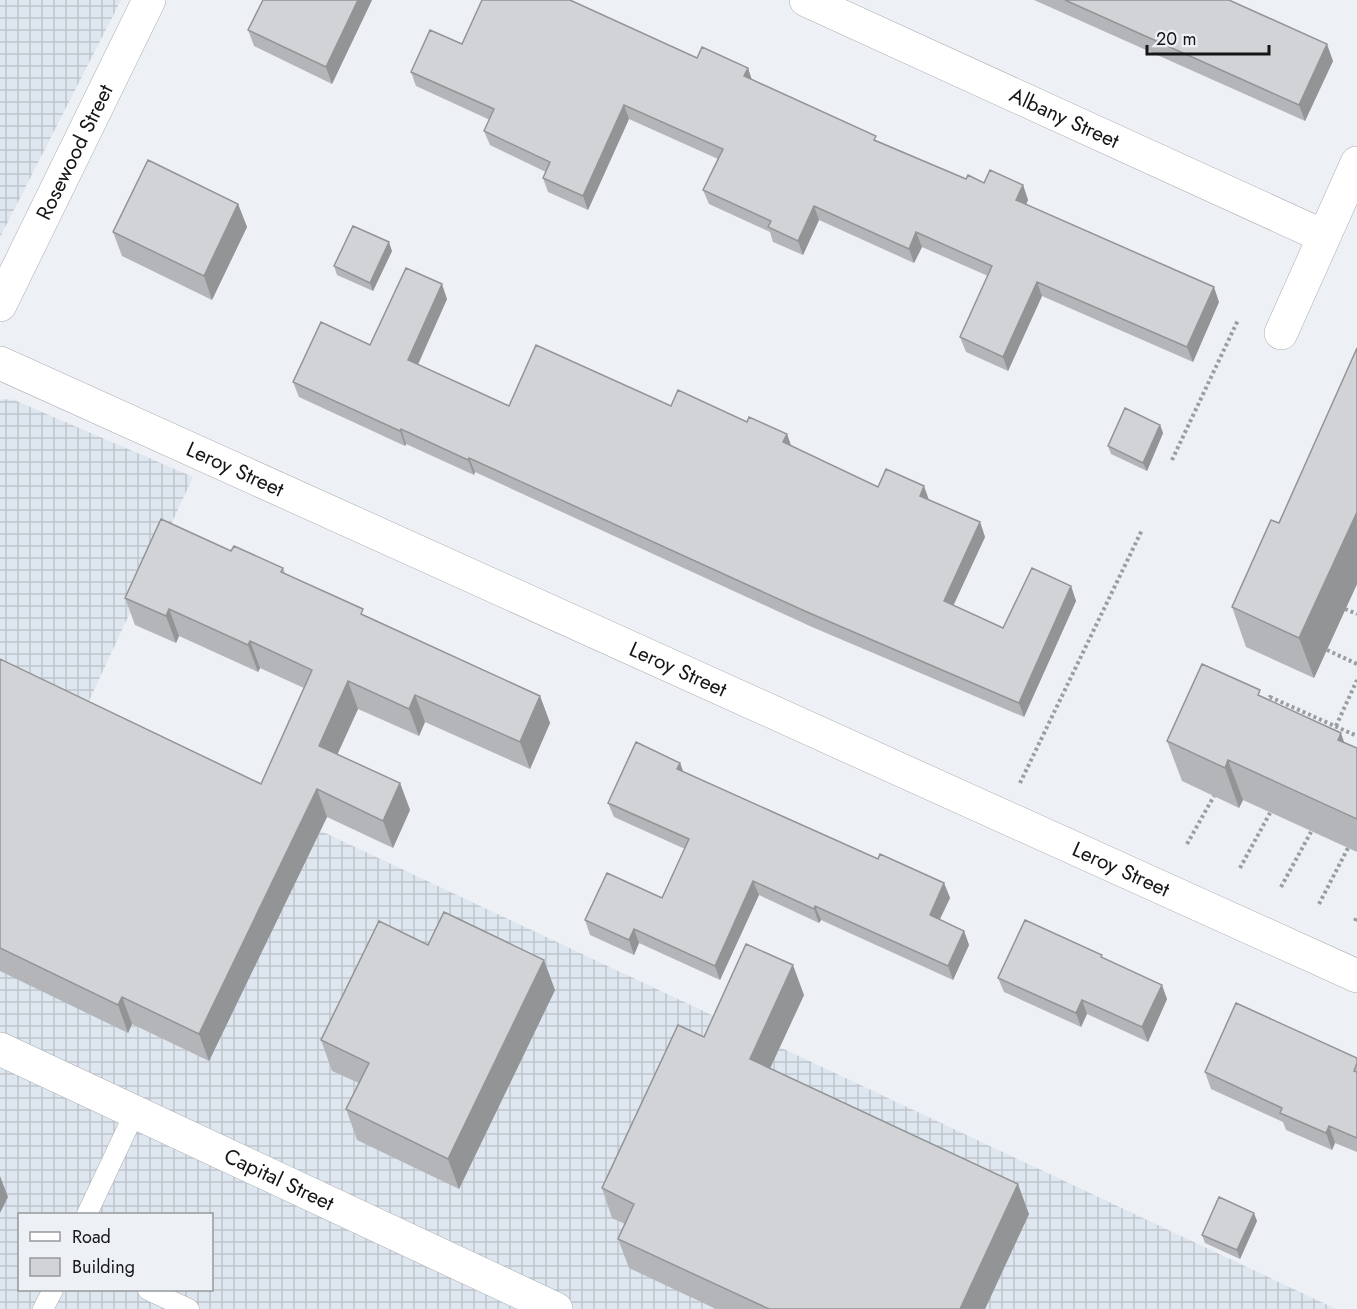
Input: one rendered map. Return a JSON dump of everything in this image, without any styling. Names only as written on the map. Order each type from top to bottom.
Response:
[{"type":"street","name":"Rosewood Street","points":[[0,305],[149,0]]},
{"type":"street","name":"Albany Street","points":[[806,0],[1323,236]]},
{"type":"street","points":[[1281,333],[1357,163]]},
{"type":"street","name":"Leroy Street","points":[[0,363],[1357,976]]},
{"type":"street","name":"Capital Street","points":[[0,1049],[556,1309]]},
{"type":"lane","points":[[88,1213],[135,1112]]},
{"type":"lane","points":[[44,1309],[52,1291]]},
{"type":"lane","points":[[150,1291],[189,1309]]},
{"type":"path","points":[[1172,460],[1238,320]]},
{"type":"path","points":[[1004,817],[1142,530]]},
{"type":"path","points":[[1345,609],[1357,614]]},
{"type":"path","points":[[1327,650],[1357,664]]},
{"type":"path","points":[[1336,726],[1357,680]]},
{"type":"path","points":[[1267,706],[1270,697],[1357,736]]},
{"type":"path","points":[[1301,723],[1306,713]]},
{"type":"path","points":[[1341,742],[1346,731]]},
{"type":"path","points":[[1186,844],[1214,796]]},
{"type":"path","points":[[1240,868],[1270,813]]},
{"type":"path","points":[[1281,887],[1311,832]]},
{"type":"path","points":[[1318,904],[1348,848]]},
{"type":"shaded area","points":[[0,0],[121,0],[0,237]]},
{"type":"shaded area","points":[[3,399],[14,400],[193,477],[81,718],[1336,1309],[0,1309],[0,400]]},
{"type":"building","points":[[263,0],[358,0],[326,67],[248,30]]},
{"type":"building","points":[[482,0],[570,0],[697,58],[702,47],[748,68],[744,76],[876,136],[874,140],[966,179],[968,175],[984,183],[990,170],[1023,185],[1016,200],[1214,287],[1187,347],[1037,282],[1003,357],[960,337],[992,266],[916,232],[909,249],[814,206],[798,241],[768,227],[771,221],[703,190],[723,149],[624,105],[583,196],[543,178],[550,162],[484,131],[494,109],[411,72],[430,30],[462,44]]},
{"type":"building","points":[[1065,0],[1229,0],[1327,44],[1299,105]]},
{"type":"building","points":[[148,160],[238,204],[204,276],[113,232]]},
{"type":"building","points":[[353,226],[389,242],[370,283],[334,266]]},
{"type":"building","points":[[406,268],[442,284],[408,360],[509,406],[536,345],[671,406],[678,390],[747,422],[749,417],[787,434],[783,442],[878,487],[886,469],[924,486],[920,496],[980,522],[944,601],[1003,628],[1032,568],[1071,586],[1019,703],[807,612],[469,458],[468,460],[401,429],[400,431],[293,382],[321,322],[370,345]]},
{"type":"building","points":[[1357,348],[1357,512],[1299,638],[1232,607],[1271,520],[1279,523]]},
{"type":"building","points":[[1125,408],[1160,425],[1143,463],[1108,446]]},
{"type":"building","points":[[161,519],[231,551],[234,546],[283,568],[281,572],[363,609],[361,614],[540,696],[520,742],[415,695],[409,709],[348,681],[319,746],[400,783],[383,821],[317,789],[199,1034],[122,997],[118,1005],[0,948],[0,659],[261,784],[312,670],[250,641],[248,645],[169,609],[166,616],[125,598]]},
{"type":"building","points":[[1202,664],[1260,690],[1258,695],[1341,733],[1338,740],[1357,748],[1357,819],[1228,760],[1225,768],[1167,741]]},
{"type":"building","points":[[636,742],[680,763],[677,769],[878,859],[880,854],[944,883],[930,915],[964,931],[948,966],[815,906],[814,909],[753,881],[715,966],[634,929],[629,940],[585,920],[607,873],[662,898],[689,839],[608,803]]},
{"type":"building","points":[[444,912],[544,960],[448,1159],[346,1109],[369,1063],[321,1040],[379,921],[428,945]]},
{"type":"building","points":[[1025,920],[1162,985],[1142,1027],[1082,1000],[1076,1013],[998,978]]},
{"type":"building","points":[[746,944],[793,965],[750,1059],[1018,1184],[960,1309],[769,1309],[618,1239],[634,1204],[602,1188],[678,1025],[704,1037]]},
{"type":"building","points":[[1236,1003],[1357,1058],[1354,1071],[1357,1072],[1357,1138],[1329,1126],[1326,1133],[1280,1113],[1282,1108],[1205,1072]]},
{"type":"building","points":[[1219,1197],[1254,1213],[1237,1250],[1202,1235]]}]
